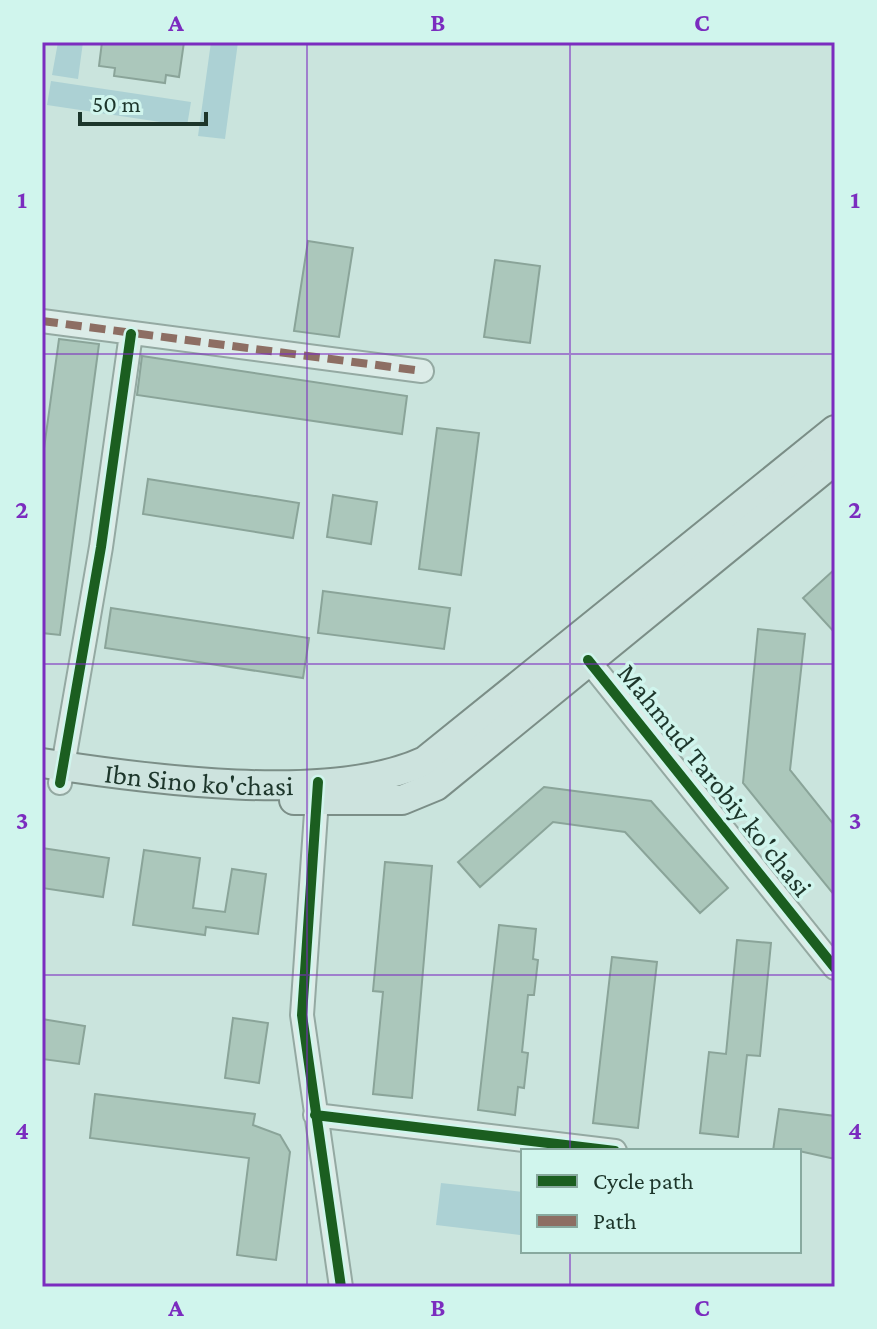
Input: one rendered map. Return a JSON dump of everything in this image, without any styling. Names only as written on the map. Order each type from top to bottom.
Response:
[{"type":"main road","name":"Ibn Sino ko'chasi","points":[[318,791],[356,779],[403,771],[425,761],[835,430]]},
{"type":"main road","name":"Mahmud Tarobiy ko'chasi","points":[[52,773],[204,798],[318,791],[402,800],[436,786],[835,460]]},
{"type":"street","points":[[42,321],[422,371]]},
{"type":"street","points":[[52,773],[101,547],[131,334]]},
{"type":"street","name":"Mahmud Tarobiy ko'chasi","points":[[588,660],[835,968]]},
{"type":"street","points":[[318,791],[302,1015],[341,1287]]},
{"type":"street","points":[[315,1115],[598,1149]]},
{"type":"shaded area","points":[[58,42],[83,42],[78,79],[52,75]]},
{"type":"shaded area","points":[[211,42],[238,42],[225,139],[198,136]]},
{"type":"shaded area","points":[[51,81],[191,102],[187,126],[47,105]]},
{"type":"shaded area","points":[[441,1183],[521,1192],[520,1235],[436,1225]]},
{"type":"building","points":[[102,42],[184,42],[179,77],[166,75],[165,83],[114,76],[115,68],[99,66]]},
{"type":"building","points":[[308,241],[353,248],[339,337],[294,331]]},
{"type":"building","points":[[495,260],[540,266],[530,343],[484,337]]},
{"type":"building","points":[[59,339],[99,344],[60,635],[42,633],[42,463]]},
{"type":"building","points":[[142,356],[407,396],[402,434],[137,395]]},
{"type":"building","points":[[437,428],[479,433],[461,575],[419,569]]},
{"type":"building","points":[[148,479],[299,503],[293,538],[143,514]]},
{"type":"building","points":[[333,495],[377,502],[371,544],[327,537]]},
{"type":"building","points":[[835,569],[835,633],[803,598]]},
{"type":"building","points":[[323,591],[450,608],[444,649],[318,633]]},
{"type":"building","points":[[111,608],[309,638],[303,678],[105,648]]},
{"type":"building","points":[[758,629],[805,634],[790,770],[835,826],[835,896],[743,783]]},
{"type":"building","points":[[544,787],[651,801],[728,888],[700,913],[625,832],[553,822],[480,887],[458,862]]},
{"type":"building","points":[[42,848],[109,858],[103,897],[42,888]]},
{"type":"building","points":[[144,850],[200,858],[193,908],[225,912],[232,869],[266,874],[258,934],[206,927],[205,935],[133,925]]},
{"type":"building","points":[[385,862],[432,866],[412,1098],[373,1094],[383,992],[373,991]]},
{"type":"building","points":[[499,925],[536,929],[533,959],[538,960],[534,995],[528,995],[522,1052],[528,1053],[524,1088],[518,1087],[515,1115],[478,1110]]},
{"type":"building","points":[[737,940],[771,943],[760,1056],[747,1055],[738,1137],[700,1133],[709,1052],[726,1054]]},
{"type":"building","points":[[612,957],[657,962],[638,1128],[593,1123]]},
{"type":"building","points":[[233,1018],[268,1023],[259,1083],[225,1078]]},
{"type":"building","points":[[42,1019],[85,1026],[79,1064],[42,1059]]},
{"type":"building","points":[[95,1094],[255,1114],[253,1125],[280,1135],[290,1152],[276,1260],[237,1255],[249,1158],[90,1138]]},
{"type":"building","points":[[779,1109],[835,1116],[835,1159],[801,1149],[773,1149]]},
{"type":"marked path","points":[[42,321],[422,371]]},
{"type":"cycle path","points":[[60,783],[101,547],[131,334]]},
{"type":"cycle path","points":[[588,660],[835,968]]},
{"type":"cycle path","points":[[318,782],[302,1015],[341,1287]]},
{"type":"cycle path","points":[[315,1115],[598,1149]]}]
